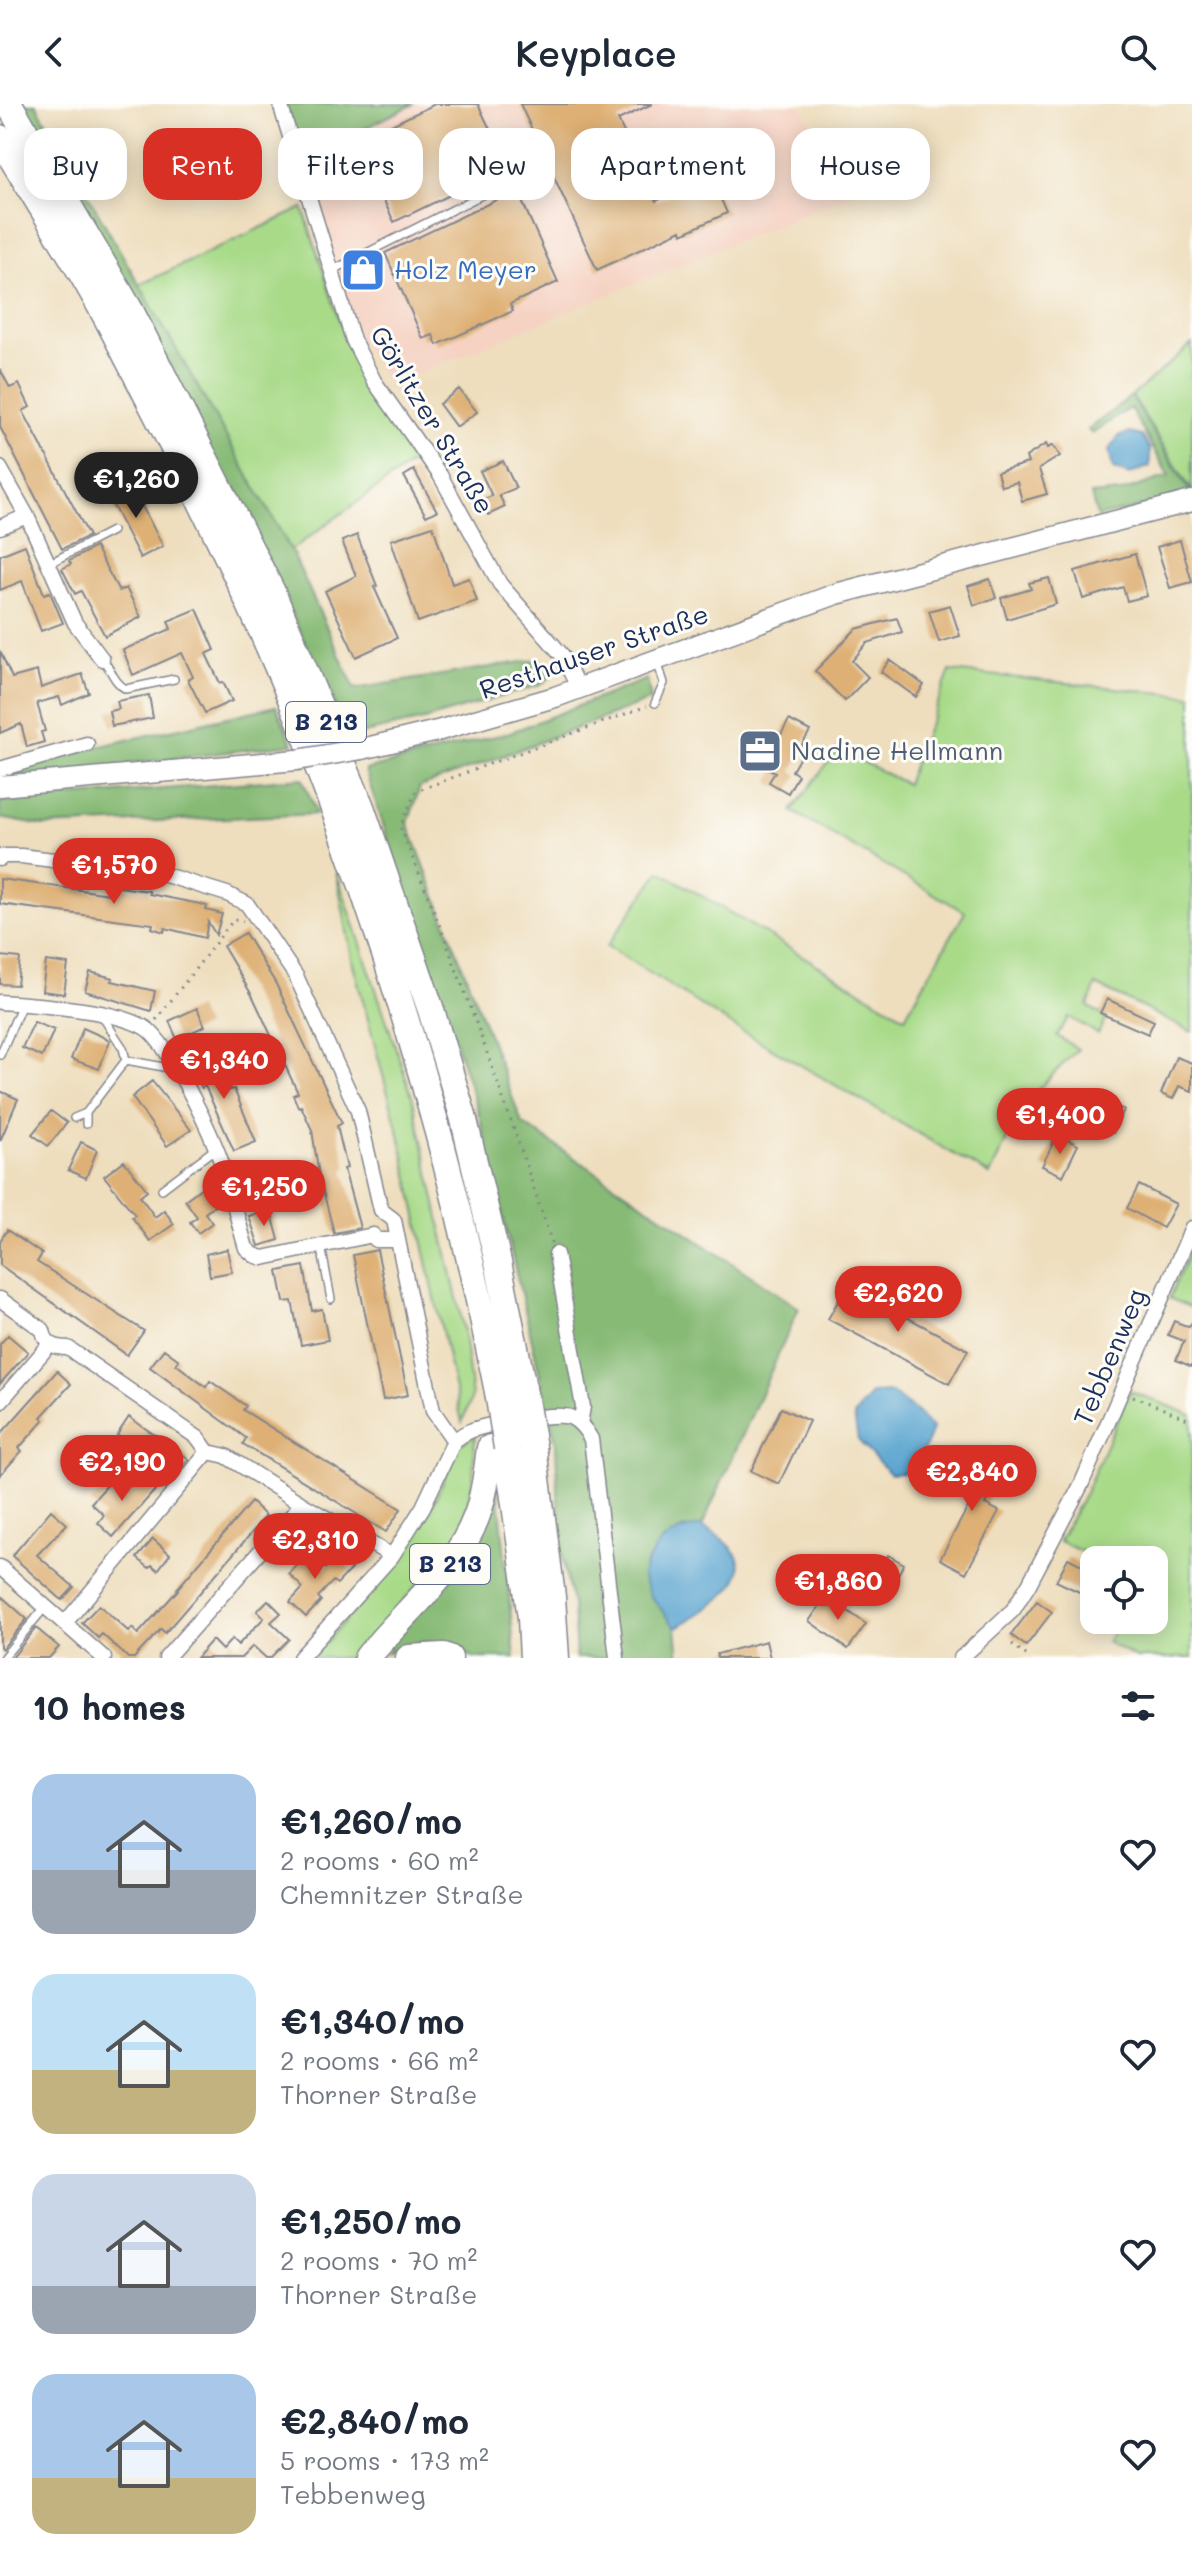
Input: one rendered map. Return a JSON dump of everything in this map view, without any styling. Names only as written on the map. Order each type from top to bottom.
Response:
[{"type":"highway","name":"B 213","points":[[9,104],[131,312],[272,592],[361,807],[431,1010],[463,1116],[498,1262],[502,1391],[531,1618],[533,1658]]},
{"type":"highway","name":"B 213","points":[[0,138],[106,317],[233,568],[301,723],[336,814],[405,1013],[466,1235],[483,1313],[475,1333],[502,1391],[510,1448],[556,1658]]},
{"type":"highway","name":"B 213","points":[[367,1658],[456,1557],[477,1515],[484,1491],[510,1448]]},
{"type":"highway","points":[[409,1658],[449,1658]]},
{"type":"street","name":"Görlitzer Straße","points":[[280,104],[353,340],[374,381],[440,475],[500,584],[562,655],[579,689]]},
{"type":"street","points":[[0,468],[27,516],[75,623],[102,659]]},
{"type":"street","name":"Resthauser Straße","points":[[0,786],[297,760],[362,749],[437,731],[579,689],[836,594],[1192,501]]},
{"type":"street","points":[[0,527],[27,516]]},
{"type":"street","points":[[0,769],[87,744]]},
{"type":"street","points":[[0,859],[3,856],[21,856],[159,873],[227,894],[247,904],[258,918],[296,976],[358,1111],[381,1210],[394,1220],[433,1411],[454,1441]]},
{"type":"street","points":[[0,1002],[101,1014],[130,1020],[149,1029],[173,1059],[216,1148],[246,1248],[254,1255],[263,1258],[373,1235]]},
{"type":"street","points":[[381,1210],[373,1226],[373,1235],[376,1240],[385,1242],[398,1240]]},
{"type":"street","name":"Tebbenweg","points":[[961,1658],[1004,1620],[1029,1584],[1081,1485],[1192,1228]]},
{"type":"street","points":[[556,1254],[583,1407],[580,1424]]},
{"type":"street","points":[[0,1299],[43,1330],[50,1344],[68,1348],[198,1438],[208,1452],[226,1456],[392,1556]]},
{"type":"street","points":[[0,1402],[50,1344]]},
{"type":"street","points":[[300,1658],[392,1556],[423,1507],[454,1441],[468,1431],[481,1427],[562,1415],[574,1419],[591,1439],[617,1658]]},
{"type":"street","points":[[65,1623],[208,1452]]},
{"type":"street","points":[[166,1658],[302,1504]]},
{"type":"street","points":[[0,1567],[104,1658]]},
{"type":"lane","points":[[331,271],[472,200]]},
{"type":"lane","points":[[48,564],[112,531]]},
{"type":"lane","points":[[102,659],[116,682],[126,689],[174,679]]},
{"type":"lane","points":[[655,703],[664,683],[657,659]]},
{"type":"lane","points":[[0,1055],[22,1004]]},
{"type":"lane","points":[[101,1014],[123,1048],[126,1060]]},
{"type":"lane","points":[[126,1060],[177,1070]]},
{"type":"lane","points":[[74,1118],[86,1113],[126,1060]]},
{"type":"lane","points":[[86,1113],[86,1124]]},
{"type":"lane","points":[[162,1189],[216,1148]]},
{"type":"lane","points":[[321,1246],[331,1299]]},
{"type":"lane","points":[[3,1658],[46,1606]]},
{"type":"path","points":[[556,1254],[460,975],[400,827],[416,791],[655,703]]},
{"type":"path","points":[[149,1029],[234,919],[246,921],[258,918]]},
{"type":"path","points":[[1122,1391],[1192,1421]]},
{"type":"path","points":[[1012,1644],[1030,1658]]},
{"type":"shaded area","points":[[414,104],[800,104],[814,128],[791,128],[791,200],[836,200],[405,379],[391,388],[360,341],[315,200],[423,200],[423,128],[365,128]]},
{"type":"green space","points":[[19,104],[36,104],[50,128],[32,128]]},
{"type":"green space","points":[[286,104],[414,104],[365,128],[293,128]]},
{"type":"green space","points":[[71,200],[91,200],[291,550],[355,689],[540,659],[549,678],[540,685],[424,720],[350,736],[279,588]]},
{"type":"green space","points":[[303,208],[347,345],[367,383],[420,457],[291,550],[139,285]]},
{"type":"green space","points":[[1192,344],[1192,491],[1132,396]]},
{"type":"green space","points":[[1131,396],[1192,495],[1097,517],[1091,495],[1121,492],[1169,476],[1130,408],[1092,434],[1088,430]]},
{"type":"green space","points":[[950,671],[1192,696],[1192,1032],[1096,985],[1088,1006],[1106,1018],[1098,1034],[1069,1017],[1057,1036],[1078,1049],[1023,1105],[990,1175],[735,1027],[607,946],[660,871],[905,1017],[965,912],[792,811],[838,749],[906,784]]},
{"type":"green space","points":[[647,679],[651,700],[420,787],[408,823],[522,1123],[799,1308],[702,1526],[681,1529],[650,1595],[676,1628],[679,1658],[576,1658],[573,1607],[560,1548],[556,1443],[479,1114],[365,770],[511,732]]},
{"type":"green space","points":[[276,706],[293,744],[0,780],[0,769]]},
{"type":"green space","points":[[302,778],[317,814],[43,826],[0,818],[0,802]]},
{"type":"green space","points":[[336,871],[412,1096],[463,1326],[472,1397],[462,1422],[400,1138],[353,964]]},
{"type":"green space","points":[[1192,1245],[1192,1308],[1169,1298]]},
{"type":"green space","points":[[1130,1391],[1192,1415],[1192,1658],[1136,1658],[1107,1642],[1112,1634],[1168,1634],[1168,1546],[1080,1546],[1080,1551],[1059,1541],[1086,1491]]},
{"type":"green space","points":[[475,1435],[473,1477],[463,1529],[357,1658],[311,1658],[399,1561],[429,1513],[459,1445]]},
{"type":"green space","points":[[493,1485],[498,1486],[515,1658],[475,1658],[429,1642],[386,1653]]},
{"type":"water","points":[[1130,433],[1142,436],[1150,449],[1150,466],[1129,475],[1113,469],[1109,450],[1119,436]]},
{"type":"water","points":[[892,1393],[918,1413],[932,1429],[924,1450],[907,1473],[890,1474],[858,1440],[854,1416],[871,1394]]},
{"type":"water","points":[[702,1526],[733,1550],[739,1561],[739,1572],[728,1592],[676,1628],[650,1595],[642,1576],[651,1556],[663,1541],[680,1531]]},
{"type":"building","points":[[435,104],[478,104],[489,128],[439,128],[440,200],[394,222],[384,200],[423,200],[423,128],[385,128]]},
{"type":"building","points":[[520,104],[652,104],[618,120],[622,128],[571,128],[571,200],[721,200],[727,213],[682,234],[681,230],[597,270],[555,179],[555,128],[531,128]]},
{"type":"building","points":[[496,200],[521,200],[558,282],[510,304],[513,311],[437,345],[433,335],[423,339],[385,253]]},
{"type":"building","points":[[0,369],[10,388],[19,384],[30,407],[23,411],[89,536],[62,549],[0,427]]},
{"type":"building","points":[[459,389],[477,412],[456,427],[439,404]]},
{"type":"building","points":[[1046,444],[1048,448],[1053,445],[1060,456],[1039,469],[1047,494],[1022,501],[1017,482],[1001,486],[997,472],[1028,463],[1026,457]]},
{"type":"building","points":[[503,461],[516,488],[499,495],[505,507],[488,515],[481,500],[492,496],[480,471]]},
{"type":"building","points":[[414,470],[437,511],[426,516],[404,476]]},
{"type":"building","points":[[134,482],[145,504],[142,506],[163,546],[140,558],[108,496]]},
{"type":"building","points":[[433,526],[452,584],[469,578],[477,601],[418,622],[391,540]]},
{"type":"building","points":[[357,535],[377,586],[374,587],[397,638],[356,657],[325,591],[356,576],[342,541]]},
{"type":"building","points":[[1180,540],[1192,582],[1170,588],[1157,547]]},
{"type":"building","points":[[25,545],[44,594],[50,592],[63,623],[41,631],[22,581],[0,590],[0,555]]},
{"type":"building","points":[[95,547],[119,591],[126,588],[141,617],[105,636],[81,591],[75,594],[62,569],[71,564],[69,561]]},
{"type":"building","points":[[1135,554],[1147,596],[1127,601],[1123,587],[1083,599],[1075,571]]},
{"type":"building","points":[[1049,578],[1056,604],[1007,619],[1001,598],[1031,589],[1029,583]]},
{"type":"building","points":[[990,579],[996,598],[974,605],[968,586]]},
{"type":"building","points":[[950,605],[960,636],[939,642],[929,611]]},
{"type":"building","points":[[197,609],[215,650],[206,654],[232,701],[205,713],[188,680],[193,677],[182,653],[133,675],[123,650],[171,629],[168,621]]},
{"type":"building","points":[[897,618],[902,632],[867,643],[852,661],[868,677],[845,701],[815,671],[856,629]]},
{"type":"building","points":[[0,651],[12,678],[37,671],[41,688],[82,674],[89,693],[62,705],[59,697],[37,703],[45,731],[41,732],[44,742],[27,747],[21,724],[0,733]]},
{"type":"building","points":[[890,660],[924,685],[916,697],[881,672]]},
{"type":"building","points":[[149,695],[153,718],[112,726],[109,711],[119,709],[117,701]]},
{"type":"building","points":[[789,720],[810,731],[797,753],[801,755],[792,771],[798,775],[788,793],[769,782],[775,772],[742,754],[756,730],[777,742]]},
{"type":"building","points":[[0,879],[110,894],[111,886],[149,891],[149,894],[207,906],[206,910],[222,914],[216,935],[208,922],[205,938],[165,928],[164,932],[152,928],[153,924],[0,904]]},
{"type":"building","points":[[245,933],[276,984],[342,1123],[337,1126],[347,1168],[344,1169],[360,1228],[334,1233],[319,1175],[312,1130],[293,1095],[298,1093],[253,997],[223,946]]},
{"type":"building","points":[[0,956],[20,958],[17,985],[0,984]]},
{"type":"building","points":[[46,961],[68,964],[64,994],[42,991]]},
{"type":"building","points":[[90,972],[113,978],[112,981],[155,991],[151,1011],[85,991]]},
{"type":"building","points":[[1107,999],[1154,1021],[1148,1034],[1100,1013]]},
{"type":"building","points":[[197,1008],[205,1026],[177,1039],[169,1021]]},
{"type":"building","points":[[34,1022],[54,1030],[42,1057],[22,1048]]},
{"type":"building","points":[[83,1028],[110,1040],[99,1069],[71,1059]]},
{"type":"building","points":[[211,1051],[230,1090],[234,1089],[256,1142],[234,1151],[205,1086],[202,1088],[189,1062]]},
{"type":"building","points":[[1176,1057],[1192,1063],[1192,1091],[1179,1086],[1173,1099],[1161,1094]]},
{"type":"building","points":[[152,1081],[191,1130],[167,1146],[132,1097]]},
{"type":"building","points":[[0,1091],[18,1099],[0,1141]]},
{"type":"building","points":[[1088,1092],[1124,1110],[1113,1133],[1076,1115]]},
{"type":"building","points":[[51,1111],[67,1123],[48,1146],[32,1134]]},
{"type":"building","points":[[1057,1135],[1078,1145],[1063,1176],[1042,1166]]},
{"type":"building","points":[[81,1142],[97,1150],[86,1178],[68,1170]]},
{"type":"building","points":[[124,1161],[147,1190],[140,1196],[155,1217],[164,1210],[174,1224],[150,1241],[132,1217],[135,1215],[104,1176]]},
{"type":"building","points":[[263,1166],[269,1186],[245,1194],[239,1174]]},
{"type":"building","points":[[205,1185],[218,1203],[205,1213],[212,1223],[198,1233],[190,1222],[197,1217],[185,1200]]},
{"type":"building","points":[[1139,1185],[1176,1204],[1163,1228],[1127,1208]]},
{"type":"building","points":[[271,1210],[279,1240],[259,1246],[249,1216]]},
{"type":"building","points":[[7,1230],[42,1254],[37,1262],[144,1331],[127,1355],[0,1265],[0,1241]]},
{"type":"building","points":[[227,1249],[232,1272],[210,1276],[206,1254]]},
{"type":"building","points":[[377,1250],[408,1395],[383,1400],[353,1255]]},
{"type":"building","points":[[304,1266],[312,1311],[322,1309],[328,1340],[301,1345],[292,1301],[284,1302],[278,1271]]},
{"type":"building","points":[[847,1285],[968,1350],[949,1384],[828,1319]]},
{"type":"building","points":[[1174,1321],[1189,1327],[1192,1322],[1192,1367],[1176,1360],[1184,1341],[1168,1335]]},
{"type":"building","points":[[8,1335],[28,1352],[0,1384],[0,1344]]},
{"type":"building","points":[[164,1349],[179,1360],[176,1364],[206,1387],[210,1381],[246,1406],[243,1410],[401,1509],[386,1532],[243,1444],[246,1438],[150,1367]]},
{"type":"building","points":[[57,1371],[71,1384],[41,1417],[44,1420],[0,1475],[0,1435]]},
{"type":"building","points":[[781,1408],[809,1421],[779,1484],[751,1471]]},
{"type":"building","points":[[129,1417],[189,1459],[175,1476],[117,1435]]},
{"type":"building","points":[[979,1456],[993,1463],[988,1474],[998,1480],[985,1504],[999,1511],[966,1573],[940,1559],[975,1494],[948,1480],[959,1459],[973,1467]]},
{"type":"building","points":[[140,1473],[157,1488],[113,1537],[98,1523],[104,1515],[91,1503],[112,1480],[123,1491]]},
{"type":"building","points":[[251,1502],[266,1516],[165,1633],[161,1629],[134,1658],[128,1658],[102,1634],[98,1638],[82,1623],[99,1605],[129,1632],[132,1628],[138,1634]]},
{"type":"building","points":[[51,1510],[67,1524],[37,1555],[74,1587],[62,1600],[12,1556]]},
{"type":"building","points":[[153,1539],[170,1554],[158,1570],[152,1565],[149,1568],[137,1558]]},
{"type":"building","points":[[308,1553],[325,1568],[337,1555],[351,1569],[337,1584],[333,1581],[318,1597],[321,1601],[306,1617],[290,1602],[303,1588],[289,1574]]},
{"type":"building","points":[[888,1555],[904,1564],[893,1583],[877,1574]]},
{"type":"building","points":[[1068,1558],[1080,1564],[1080,1592],[1056,1581]]},
{"type":"building","points":[[0,1595],[27,1619],[2,1649],[0,1647]]},
{"type":"building","points":[[827,1596],[866,1624],[848,1649],[809,1621]]},
{"type":"building","points":[[268,1600],[281,1613],[271,1622],[289,1639],[270,1658],[253,1646],[241,1658],[196,1658],[212,1640],[222,1650],[232,1639],[238,1645],[264,1618],[257,1611]]},
{"type":"building","points":[[1037,1601],[1052,1612],[1026,1646],[1011,1635]]},
{"type":"building","points":[[36,1628],[59,1647],[49,1658],[12,1658]]},
{"type":"building","points":[[766,1641],[770,1658],[717,1658],[717,1654]]},
{"type":"place","name":"Holz Meyer","points":[[363,270]]},
{"type":"place","name":"Nadine Hellmann","points":[[760,751]]}]
